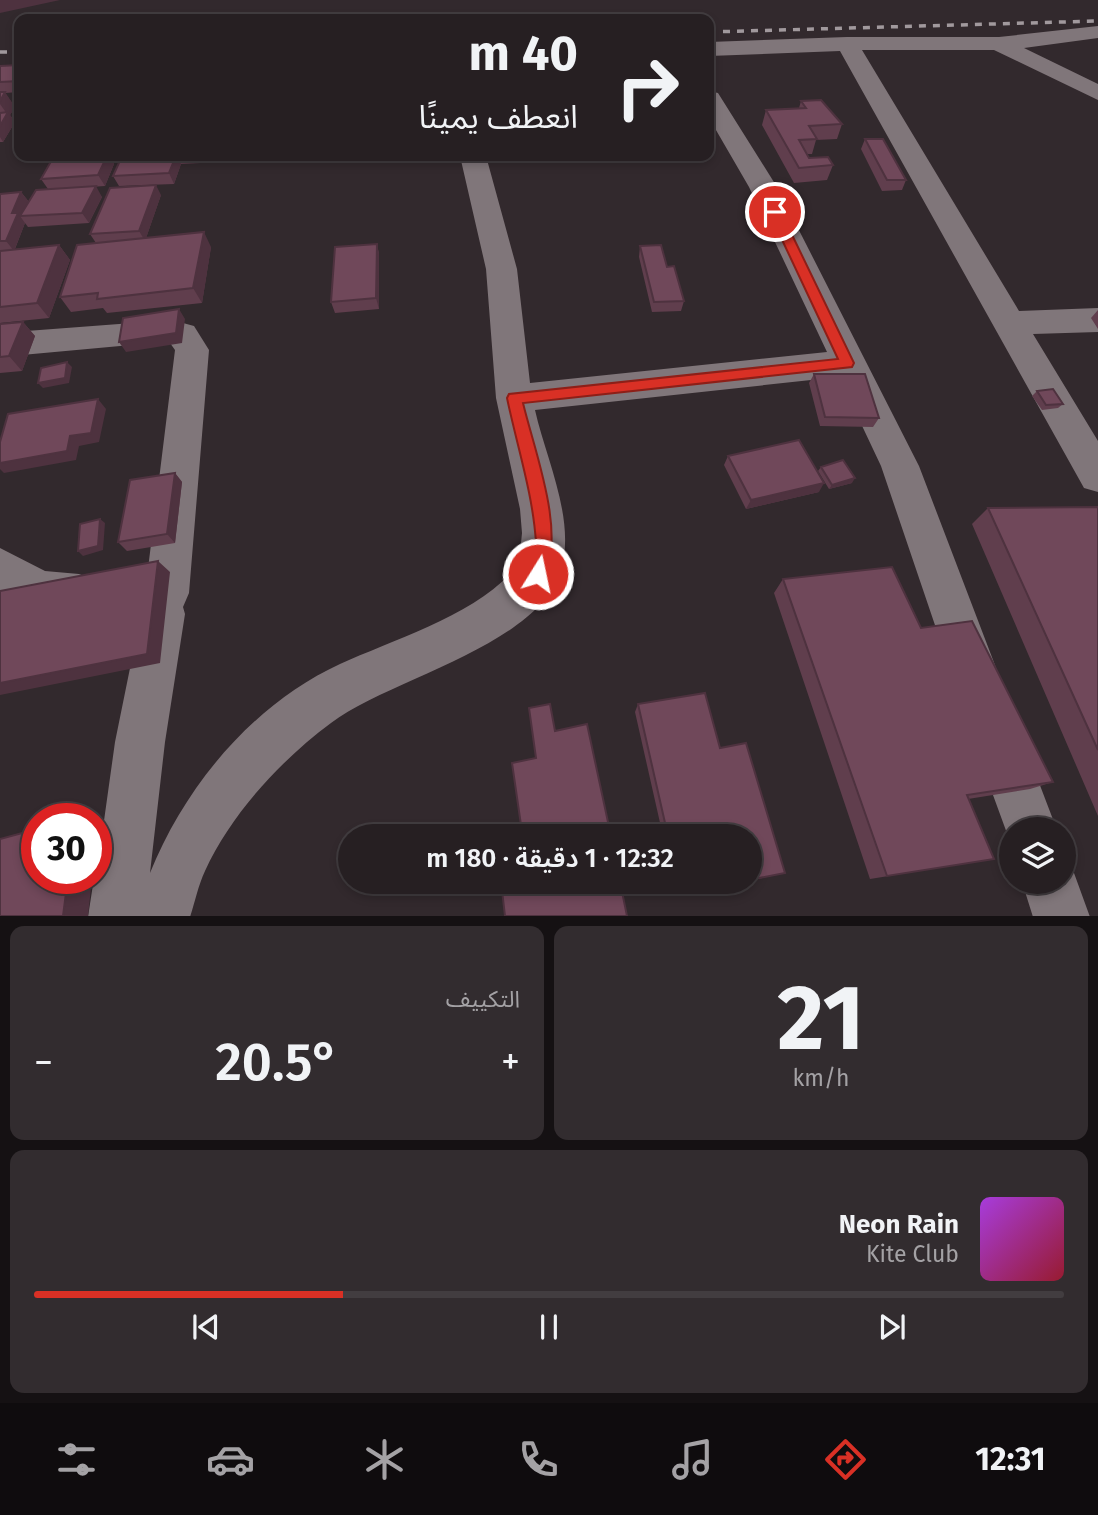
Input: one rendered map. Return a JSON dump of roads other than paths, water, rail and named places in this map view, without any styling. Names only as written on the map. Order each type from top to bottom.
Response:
[{"type":"street","points":[[714,49],[848,44],[999,44],[1098,32]]},
{"type":"street","points":[[848,44],[1098,476]]},
{"type":"street","points":[[999,44],[1098,93]]},
{"type":"street","points":[[714,106],[763,187],[847,363],[900,466],[1026,817]]},
{"type":"street","points":[[161,916],[186,852],[235,779],[288,727],[336,691],[468,628],[521,595],[538,574],[545,550],[543,521],[514,398],[504,283],[474,161]]},
{"type":"street","points":[[1011,323],[1098,320]]},
{"type":"street","points":[[0,345],[179,331],[187,337],[192,350],[167,593],[140,742],[116,916]]},
{"type":"street","points":[[514,398],[847,363]]},
{"type":"street","points":[[0,568],[39,591],[85,595],[167,593]]},
{"type":"street","points":[[1054,894],[1062,916]]},
{"type":"railway","points":[[714,32],[1098,21]]},
{"type":"railway","points":[[0,52],[14,52]]}]
